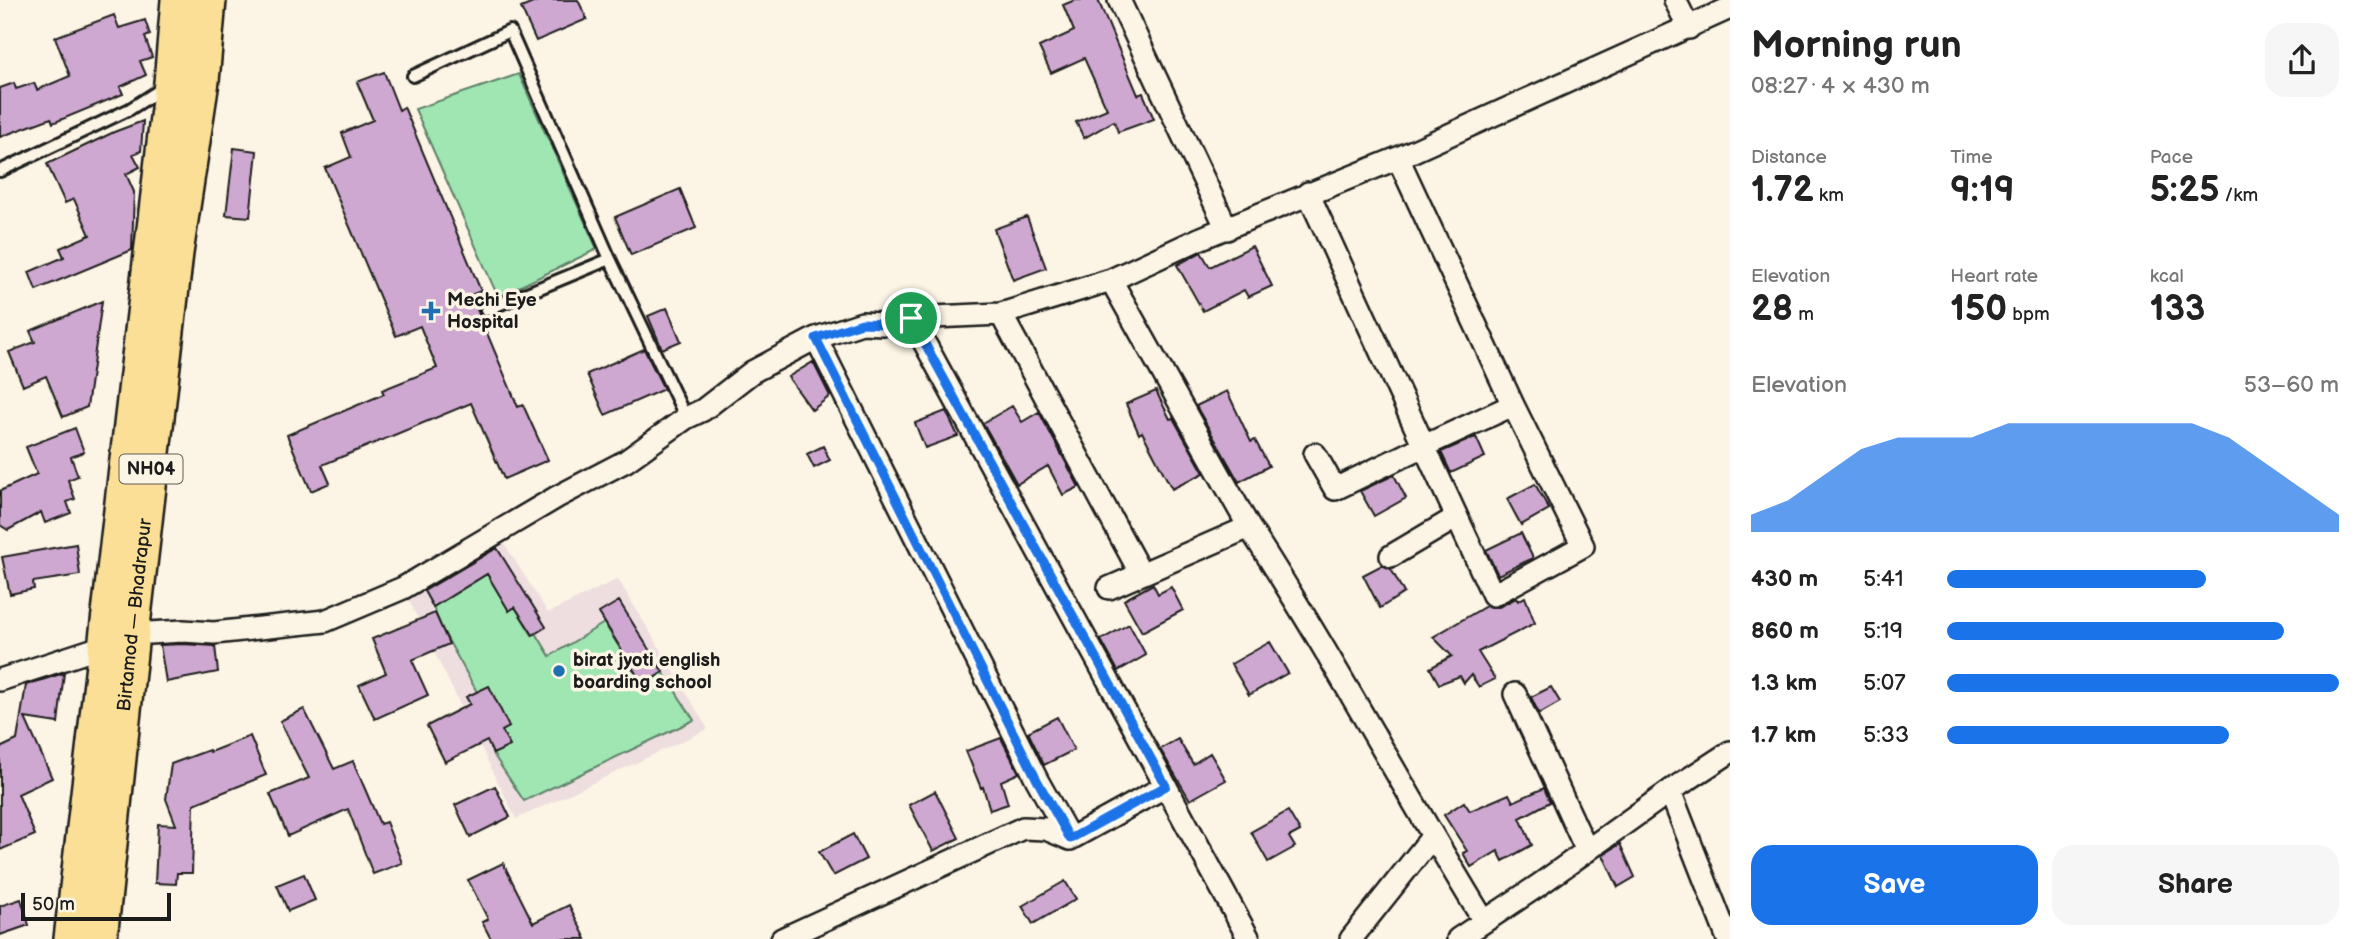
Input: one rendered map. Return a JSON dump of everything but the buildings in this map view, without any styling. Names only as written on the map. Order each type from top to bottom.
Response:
[{"type":"main road","name":"Birtamod — Bhadrapur","points":[[71,939],[118,640],[164,250],[171,83],[178,0]]},
{"type":"main road","name":"Birtamod — Bhadrapur","points":[[164,250],[202,81],[209,0]]},
{"type":"main road","name":"Birtamod — Bhadrapur","points":[[100,939],[118,640]]},
{"type":"street","points":[[1119,0],[1227,229]]},
{"type":"street","points":[[1675,0],[1689,29]]},
{"type":"street","points":[[0,680],[118,640],[183,631],[214,633],[325,621],[403,588],[557,497],[626,461],[686,418],[703,410],[752,372],[816,338],[862,323],[883,324],[911,318],[1002,314],[1111,280],[1199,239],[1398,158],[1689,29],[1730,8]]},
{"type":"street","points":[[1308,193],[1493,595],[1583,546],[1513,405],[1398,158]]},
{"type":"street","points":[[1111,280],[1249,527],[1279,573],[1432,837],[1484,921]]},
{"type":"street","points":[[1002,314],[1141,574]]},
{"type":"street","points":[[911,318],[1249,939]]},
{"type":"street","points":[[816,338],[1037,780],[1070,839]]},
{"type":"street","points":[[1315,454],[1335,489],[1513,405]]},
{"type":"street","points":[[1391,556],[1457,517]]},
{"type":"street","points":[[1109,587],[1249,527]]},
{"type":"street","points":[[1515,694],[1587,851]]},
{"type":"street","points":[[1458,939],[1730,752]]},
{"type":"street","points":[[1070,839],[1166,786]]},
{"type":"street","points":[[1670,791],[1728,939]]},
{"type":"street","points":[[782,939],[1023,828],[1046,829],[1070,839]]},
{"type":"street","points":[[1351,939],[1432,837]]},
{"type":"lane","points":[[413,76],[510,31],[610,259],[686,418]]},
{"type":"lane","points":[[0,171],[130,109],[171,83]]},
{"type":"lane","points":[[486,310],[610,259]]},
{"type":"shaded area","name":"birat jyoti english boarding school","points":[[490,521],[548,613],[618,579],[708,729],[516,819],[402,582]]},
{"type":"green space","points":[[519,74],[597,249],[498,297],[415,109]]},
{"type":"green space","points":[[487,574],[515,607],[532,635],[536,633],[550,656],[604,623],[643,685],[663,672],[694,720],[524,801],[493,754],[509,746],[502,731],[509,727],[477,692],[442,629],[433,607]]},
{"type":"place","name":"Mechi Eye Hospital","points":[[431,311]]},
{"type":"place","name":"birat jyoti english boarding school","points":[[559,671]]},
{"type":"route","points":[[911,318],[1166,786],[1070,839],[1037,780],[816,338],[862,323],[883,324],[911,318]]}]
